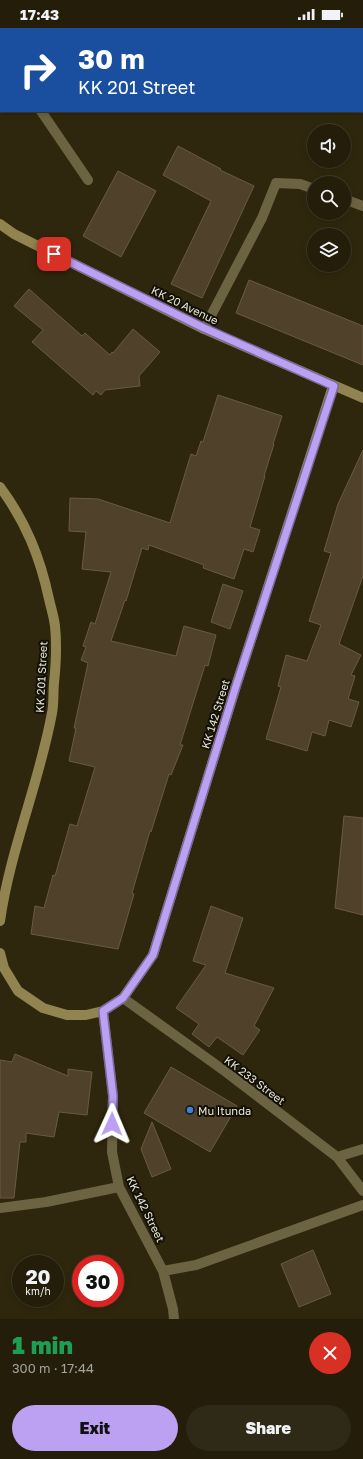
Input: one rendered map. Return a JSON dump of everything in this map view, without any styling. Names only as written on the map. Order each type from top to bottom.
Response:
[{"type":"main road","name":"KK 20 Avenue","points":[[0,224],[14,234],[204,328],[363,398]]},
{"type":"main road","name":"KK 142 Street","points":[[123,998],[153,955],[234,693],[334,386]]},
{"type":"main road","name":"KK 201 Street","points":[[0,487],[14,506],[31,539],[44,573],[55,625],[56,664],[52,712],[39,767],[3,896],[0,921]]},
{"type":"main road","points":[[0,952],[4,968],[18,991],[43,1008],[67,1015],[86,1015],[103,1011],[123,998]]},
{"type":"street","points":[[42,112],[88,180]]},
{"type":"street","points":[[204,328],[262,218],[276,183],[300,184],[307,186]]},
{"type":"street","points":[[351,202],[363,206]]},
{"type":"street","name":"KK 233 Street","points":[[123,998],[226,1072],[337,1157],[363,1190]]},
{"type":"street","name":"KK 142 Street","points":[[103,1011],[113,1096],[112,1152],[119,1187],[163,1271],[173,1308],[174,1319]]},
{"type":"street","points":[[337,1157],[363,1149]]},
{"type":"street","points":[[0,1208],[46,1202],[119,1187]]},
{"type":"street","points":[[163,1271],[196,1265],[363,1205]]},
{"type":"building","points":[[178,146],[221,169],[220,170],[254,186],[202,298],[171,284],[211,201],[163,175]]},
{"type":"building","points":[[118,171],[156,191],[121,257],[83,236]]},
{"type":"building","points":[[249,280],[363,326],[363,365],[236,313]]},
{"type":"building","points":[[29,289],[82,336],[85,333],[110,355],[133,329],[160,352],[139,376],[140,386],[105,390],[101,395],[96,391],[93,395],[32,342],[43,330],[14,306]]},
{"type":"building","points":[[218,395],[282,416],[250,527],[260,530],[253,552],[244,549],[234,579],[203,568],[204,565],[149,545],[148,550],[142,548],[126,601],[125,600],[111,641],[176,656],[184,626],[216,635],[208,666],[205,665],[180,745],[183,745],[171,775],[169,774],[151,832],[150,831],[118,949],[31,934],[35,906],[44,908],[70,824],[77,826],[95,767],[69,761],[76,728],[74,728],[88,663],[81,660],[86,647],[83,646],[91,622],[95,624],[111,572],[82,569],[86,532],[69,531],[70,498],[98,499],[170,523],[191,454],[196,456],[201,441],[203,442]]},
{"type":"building","points":[[363,450],[363,576],[339,644],[361,655],[351,675],[355,676],[348,699],[359,702],[351,727],[329,720],[325,736],[312,732],[307,751],[266,739],[281,687],[278,686],[286,655],[307,661],[321,625],[309,621],[331,553],[324,551],[338,504]]},
{"type":"building","points":[[223,584],[243,591],[230,629],[211,622]]},
{"type":"building","points":[[344,816],[363,818],[363,915],[335,908]]},
{"type":"building","points":[[211,906],[243,918],[225,973],[274,988],[254,1026],[260,1030],[243,1055],[217,1037],[209,1047],[192,1034],[199,1024],[176,1008],[206,965],[193,961]]},
{"type":"building","points":[[15,1054],[68,1076],[68,1069],[92,1072],[87,1115],[59,1112],[54,1137],[26,1133],[26,1142],[20,1142],[14,1198],[0,1198],[0,1060],[12,1062]]},
{"type":"building","name":"Mu Itunda","points":[[171,1067],[237,1106],[210,1152],[144,1113]]},
{"type":"building","points":[[152,1122],[171,1169],[152,1177],[141,1149]]},
{"type":"building","points":[[313,1250],[331,1294],[299,1307],[281,1264]]},
{"type":"place","name":"Mu Itunda","points":[[190,1110]]},
{"type":"route","points":[[54,254],[204,328],[334,386],[236,686],[153,955],[123,998],[103,1011],[113,1096],[112,1124]]}]
